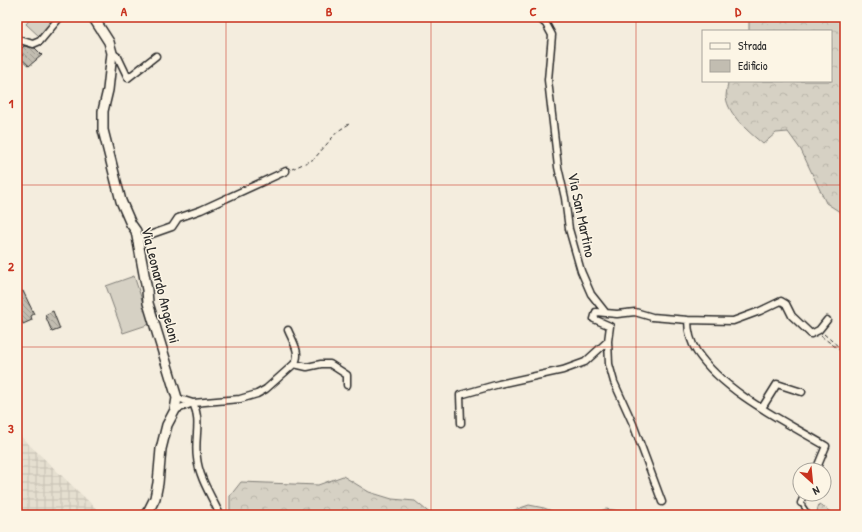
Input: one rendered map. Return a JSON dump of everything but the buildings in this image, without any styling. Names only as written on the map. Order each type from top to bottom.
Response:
[{"type":"street","points":[[20,40],[33,44],[40,41],[60,17]]},
{"type":"street","name":"Via Leonardo Angeloni","points":[[93,17],[109,42],[112,53],[108,90],[103,112],[103,130],[121,201],[131,224],[136,231],[148,303],[178,398]]},
{"type":"street","name":"Via San Martino","points":[[538,17],[546,24],[552,34],[548,80],[558,167],[565,198],[569,229],[581,271],[591,294],[606,313]]},
{"type":"street","points":[[112,53],[118,57],[128,78],[156,56]]},
{"type":"street","points":[[138,239],[172,227],[178,218],[201,210],[286,171]]},
{"type":"street","points":[[662,502],[633,424],[614,382],[609,364],[608,341],[610,326],[594,319],[596,312],[617,314],[635,312],[652,317],[688,320],[733,321],[781,301],[786,304],[792,316],[811,334],[819,332],[828,320]]},
{"type":"street","points":[[688,320],[688,330],[696,351],[709,367],[731,386],[762,408],[826,446],[819,462]]},
{"type":"street","points":[[175,410],[193,403],[240,399],[257,394],[266,389],[297,361],[297,353],[288,330]]},
{"type":"street","points":[[461,423],[460,395],[499,384],[563,370],[585,362],[608,341]]},
{"type":"street","points":[[294,364],[307,367],[330,364],[347,375],[347,385]]},
{"type":"street","points":[[762,408],[777,384],[802,392]]},
{"type":"street","points":[[145,515],[155,498],[161,449],[167,425],[175,410],[178,398],[193,403]]},
{"type":"street","points":[[193,403],[198,416],[196,457],[199,471],[220,515]]},
{"type":"lane","points":[[802,503],[809,515]]},
{"type":"path","points":[[286,171],[314,159],[338,131],[349,124]]},
{"type":"path","points":[[819,332],[845,350]]},
{"type":"path","points":[[819,332],[845,354]]},
{"type":"shaded area","points":[[17,433],[103,515],[17,515]]},
{"type":"green space","points":[[32,17],[57,17],[40,37],[26,24]]},
{"type":"green space","points":[[748,17],[845,17],[845,210],[840,212],[826,203],[801,150],[788,132],[776,133],[763,144],[735,117],[726,97],[728,82],[832,82],[832,30],[749,30]]},
{"type":"green space","points":[[134,276],[150,324],[123,333],[106,286]]},
{"type":"green space","points":[[343,476],[369,492],[392,499],[415,501],[432,515],[232,515],[230,512],[230,496],[241,482],[318,485]]},
{"type":"green space","points":[[819,504],[835,515],[816,515]]},
{"type":"green space","points":[[529,505],[544,508],[562,515],[500,515]]},
{"type":"green space","points":[[606,509],[620,511],[627,515],[589,515]]}]
